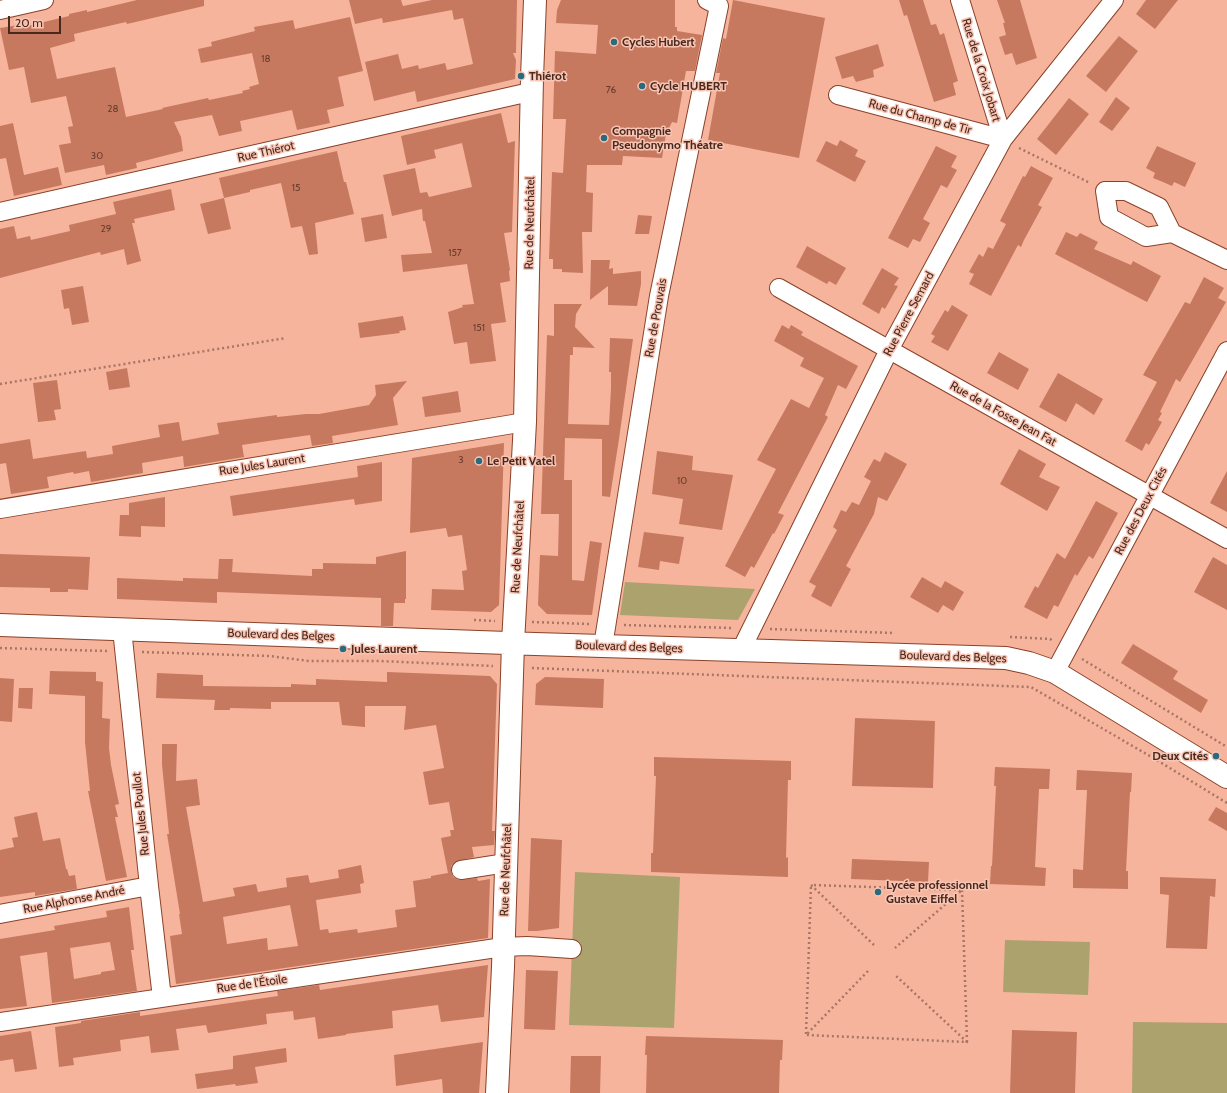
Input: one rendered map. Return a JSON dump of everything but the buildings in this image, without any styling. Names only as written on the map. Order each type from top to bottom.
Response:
[{"type":"main road","name":"Rue de Neufchâtel","points":[[497,1093],[513,643],[525,422],[535,0]]},
{"type":"main road","name":"Boulevard des Belges","points":[[0,625],[603,646],[1006,658],[1029,662],[1055,672],[1227,777]]},
{"type":"street","points":[[0,10],[44,0]]},
{"type":"street","name":"Rue de Prouvais","points":[[603,646],[659,296],[719,6],[707,0]]},
{"type":"street","name":"Rue de la Croix Jobart","points":[[960,0],[1003,139]]},
{"type":"street","name":"Rue Pierre Semard","points":[[741,650],[889,350],[1003,139],[1114,0]]},
{"type":"street","name":"Rue Thiérot","points":[[0,212],[521,94],[532,95]]},
{"type":"street","name":"Rue du Champ de Tir","points":[[838,95],[1003,139]]},
{"type":"street","points":[[1172,233],[1159,207],[1126,191],[1105,191],[1109,217],[1146,237],[1172,233],[1227,260]]},
{"type":"street","name":"Rue de la Fosse Jean Fat","points":[[779,288],[1227,539]]},
{"type":"street","name":"Rue des Deux Cités","points":[[1055,672],[1227,351]]},
{"type":"street","name":"Rue Jules Laurent","points":[[0,509],[525,422]]},
{"type":"street","name":"Rue Jules Poullot","points":[[122,629],[162,998]]},
{"type":"street","points":[[461,870],[506,863]]},
{"type":"street","name":"Rue Alphonse André","points":[[0,914],[149,886]]},
{"type":"street","name":"Rue de l'Étoile","points":[[0,1022],[503,947],[527,946],[572,949]]},
{"type":"path","points":[[1003,139],[1105,191]]},
{"type":"path","points":[[0,384],[286,338]]},
{"type":"path","points":[[0,648],[269,656],[309,661],[380,661],[1031,687],[1227,803]]},
{"type":"path","points":[[811,885],[962,890]]},
{"type":"path","points":[[811,885],[874,945]]},
{"type":"path","points":[[806,1035],[811,885]]},
{"type":"path","points":[[895,948],[962,890]]},
{"type":"path","points":[[962,890],[967,1042]]},
{"type":"path","points":[[806,1035],[868,971]]},
{"type":"path","points":[[894,974],[967,1042]]},
{"type":"path","points":[[806,1035],[967,1042]]},
{"type":"shaded area","points":[[625,582],[755,589],[738,620],[620,615]]},
{"type":"shaded area","points":[[575,872],[680,877],[674,1028],[569,1025]]},
{"type":"shaded area","points":[[1005,940],[1090,942],[1088,995],[1003,992]]},
{"type":"shaded area","points":[[1133,1022],[1227,1023],[1227,1093],[1132,1093]]},
{"type":"place","name":"Cycles Hubert","points":[[614,42]]},
{"type":"place","name":"Thiérot","points":[[521,76]]},
{"type":"place","name":"Cycle HUBERT","points":[[642,86]]},
{"type":"place","name":"Compagnie Pseudonymo Théatre","points":[[604,138]]},
{"type":"place","name":"Le Petit Vatel","points":[[479,461]]},
{"type":"place","name":"Jules Laurent","points":[[343,649]]},
{"type":"place","name":"Deux Cités","points":[[1216,756]]},
{"type":"place","name":"Lycée professionnel Gustave Eiffel","points":[[878,892]]}]
